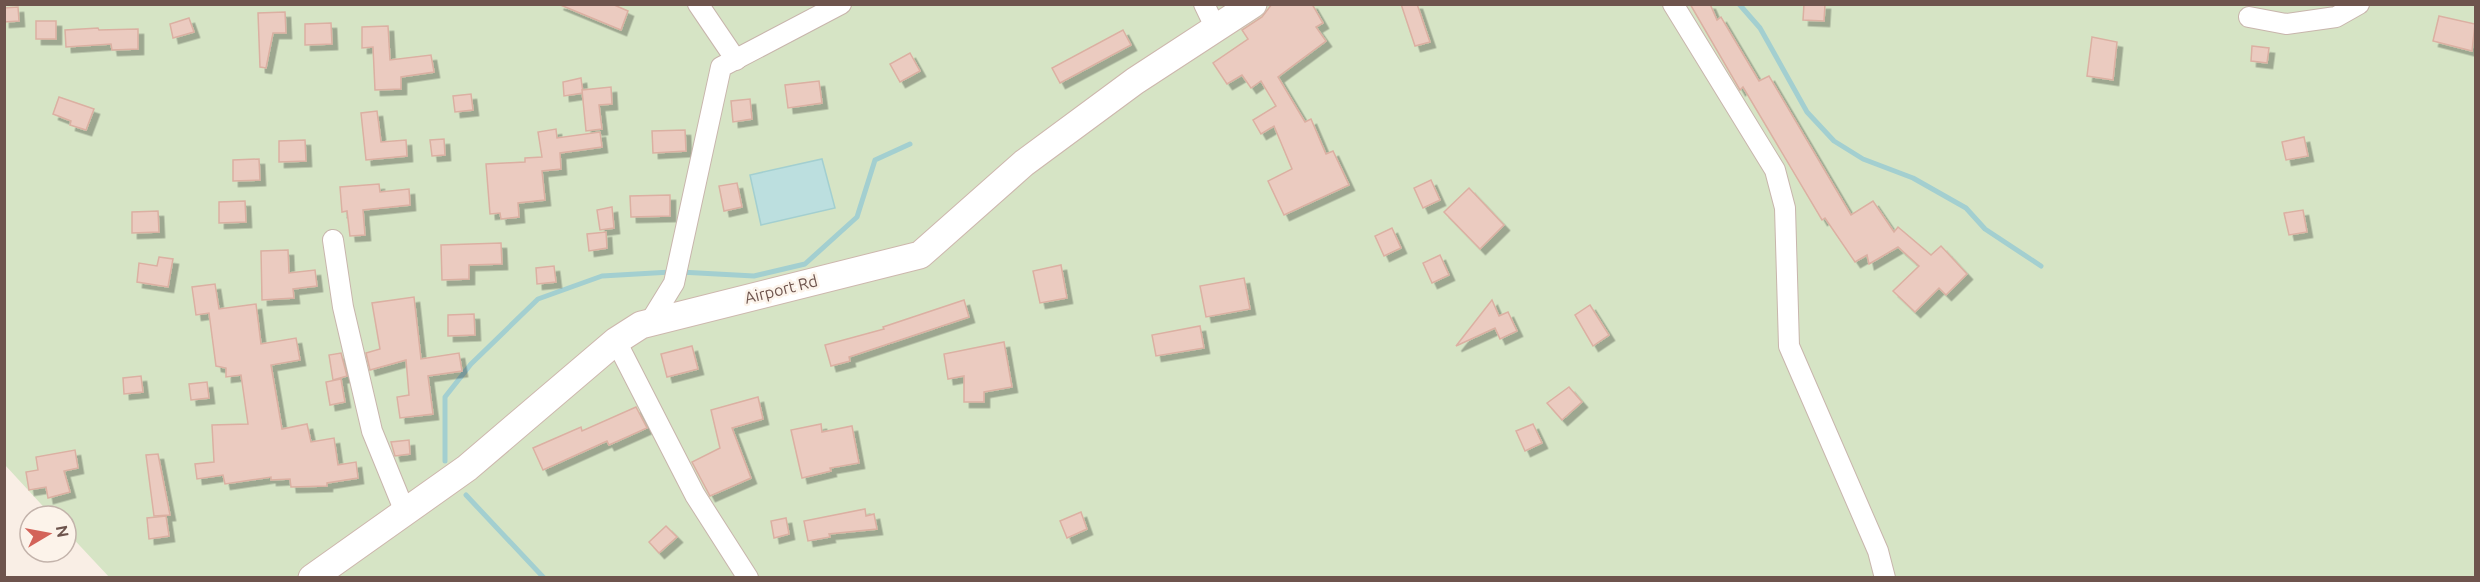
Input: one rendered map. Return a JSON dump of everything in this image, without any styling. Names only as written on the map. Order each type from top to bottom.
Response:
[{"type":"main road","name":"Airport Rd","points":[[312,578],[467,468],[616,341],[641,325],[920,255],[1024,163],[1135,81],[1253,4]]},
{"type":"street","points":[[698,4],[736,60]]},
{"type":"street","points":[[650,322],[674,283],[722,67],[840,4]]},
{"type":"street","points":[[1204,4],[1215,29]]},
{"type":"street","points":[[1673,4],[1775,170],[1785,208],[1789,346],[1878,551],[1885,578]]},
{"type":"street","points":[[2248,17],[2286,24],[2336,17],[2359,4]]},
{"type":"street","points":[[333,240],[343,307],[372,431],[405,512]]},
{"type":"street","points":[[616,341],[695,495],[748,578]]},
{"type":"green space","points":[[5,5],[2475,5],[2475,577],[110,578],[78,544],[78,504],[41,504],[5,465]]},
{"type":"water","points":[[822,159],[835,208],[761,225],[750,175]]},
{"type":"building","points":[[558,4],[612,4],[628,11],[621,30]]},
{"type":"building","points":[[1272,4],[1312,4],[1323,23],[1316,27],[1326,41],[1278,77],[1305,122],[1311,119],[1326,154],[1333,151],[1349,185],[1284,215],[1268,181],[1292,169],[1274,126],[1261,134],[1253,120],[1276,106],[1261,81],[1251,88],[1242,75],[1227,84],[1213,63],[1248,39],[1242,30],[1262,17]]},
{"type":"building","points":[[1401,4],[1417,4],[1430,42],[1415,46]]},
{"type":"building","points":[[1690,4],[1710,4],[1717,20],[1721,17],[1759,81],[1769,76],[1851,215],[1873,201],[1894,232],[1898,227],[1931,255],[1941,246],[1967,274],[1946,295],[1939,288],[1915,312],[1893,291],[1919,266],[1898,247],[1869,264],[1867,255],[1855,262],[1825,218],[1822,220],[1743,87],[1740,90]]},
{"type":"building","points":[[1804,4],[1825,4],[1824,21],[1803,20]]},
{"type":"building","points":[[18,7],[19,21],[4,22],[4,8]]},
{"type":"building","points":[[285,12],[286,33],[273,33],[266,68],[260,67],[258,13]]},
{"type":"building","points":[[2439,16],[2475,24],[2472,51],[2433,41]]},
{"type":"building","points":[[189,18],[194,32],[173,38],[170,24]]},
{"type":"building","points":[[36,21],[56,21],[56,39],[36,39]]},
{"type":"building","points":[[331,23],[332,44],[305,45],[305,24]]},
{"type":"building","points":[[388,26],[390,60],[431,55],[434,72],[401,77],[401,89],[375,90],[373,47],[362,48],[362,27]]},
{"type":"building","points":[[98,28],[99,30],[138,29],[138,49],[112,50],[111,44],[66,47],[65,30]]},
{"type":"building","points":[[1123,30],[1131,45],[1060,83],[1052,68]]},
{"type":"building","points":[[2092,37],[2117,42],[2113,80],[2087,76]]},
{"type":"building","points":[[2252,46],[2269,48],[2267,63],[2251,61]]},
{"type":"building","points":[[910,53],[920,71],[900,82],[890,64]]},
{"type":"building","points":[[581,78],[583,93],[564,96],[563,82]]},
{"type":"building","points":[[819,81],[822,103],[788,108],[785,85]]},
{"type":"building","points":[[611,87],[612,104],[599,105],[602,129],[586,131],[582,90]]},
{"type":"building","points":[[471,94],[473,110],[455,112],[453,96]]},
{"type":"building","points":[[59,97],[94,109],[86,130],[70,125],[71,121],[53,114]]},
{"type":"building","points":[[750,99],[752,119],[733,122],[731,101]]},
{"type":"building","points":[[377,111],[381,142],[406,140],[407,156],[366,160],[361,113]]},
{"type":"building","points":[[556,129],[557,138],[600,132],[602,147],[560,153],[561,169],[542,171],[545,200],[518,203],[519,217],[501,219],[500,213],[490,214],[486,164],[525,162],[525,158],[542,157],[538,132]]},
{"type":"building","points":[[685,130],[686,151],[653,153],[652,131]]},
{"type":"building","points":[[2304,137],[2308,156],[2286,160],[2282,142]]},
{"type":"building","points":[[444,139],[445,155],[432,156],[430,140]]},
{"type":"building","points":[[305,140],[306,161],[279,162],[279,141]]},
{"type":"building","points":[[259,159],[260,180],[233,181],[233,160]]},
{"type":"building","points":[[1431,180],[1440,200],[1423,208],[1414,188]]},
{"type":"building","points":[[737,183],[742,207],[724,211],[719,186]]},
{"type":"building","points":[[379,184],[380,192],[409,189],[410,205],[363,210],[365,235],[350,236],[347,211],[342,212],[340,187]]},
{"type":"building","points":[[1469,188],[1504,225],[1480,249],[1444,212]]},
{"type":"building","points":[[670,195],[670,216],[631,217],[630,196]]},
{"type":"building","points":[[245,201],[246,222],[219,223],[219,202]]},
{"type":"building","points":[[612,207],[614,228],[600,230],[597,210]]},
{"type":"building","points":[[2303,210],[2307,232],[2289,235],[2284,213]]},
{"type":"building","points":[[158,211],[159,232],[132,233],[132,212]]},
{"type":"building","points":[[1392,228],[1401,248],[1384,256],[1375,236]]},
{"type":"building","points":[[606,232],[607,248],[589,251],[587,234]]},
{"type":"building","points":[[501,243],[502,264],[469,265],[469,279],[442,280],[441,245]]},
{"type":"building","points":[[288,250],[289,273],[315,270],[317,286],[293,289],[294,298],[262,300],[261,251]]},
{"type":"building","points":[[1440,255],[1449,275],[1432,283],[1423,263]]},
{"type":"building","points":[[159,257],[173,259],[168,287],[137,282],[139,263],[157,266]]},
{"type":"building","points":[[1061,265],[1067,298],[1040,303],[1033,271]]},
{"type":"building","points":[[554,266],[556,282],[537,284],[536,268]]},
{"type":"building","points":[[1244,278],[1250,309],[1206,317],[1200,286]]},
{"type":"building","points":[[215,284],[219,309],[256,304],[261,344],[296,338],[300,360],[271,365],[282,429],[307,424],[311,442],[334,438],[338,465],[356,462],[358,478],[327,483],[327,486],[291,487],[290,479],[271,480],[271,477],[225,484],[223,475],[197,479],[195,464],[214,462],[212,425],[248,424],[241,375],[226,377],[226,368],[216,366],[209,313],[196,315],[192,287]]},
{"type":"building","points":[[414,297],[421,359],[459,353],[462,371],[428,376],[433,414],[400,418],[397,397],[409,395],[406,360],[370,370],[366,353],[380,349],[372,303]]},
{"type":"building","points":[[964,300],[969,317],[849,357],[850,361],[831,366],[825,345],[884,329],[883,327]]},
{"type":"building","points":[[1492,300],[1499,316],[1508,312],[1517,331],[1500,339],[1495,328],[1456,346]]},
{"type":"building","points":[[1590,305],[1609,335],[1593,346],[1575,315]]},
{"type":"building","points":[[474,314],[475,335],[448,336],[448,315]]},
{"type":"building","points":[[1200,326],[1204,348],[1156,356],[1152,335]]},
{"type":"building","points":[[1004,342],[1012,387],[984,392],[984,402],[964,402],[964,376],[948,379],[944,354]]},
{"type":"building","points":[[692,346],[698,369],[667,377],[661,354]]},
{"type":"building","points":[[341,353],[347,376],[333,380],[329,355]]},
{"type":"building","points":[[141,376],[143,392],[124,394],[123,378]]},
{"type":"building","points":[[341,379],[345,402],[330,405],[326,382]]},
{"type":"building","points":[[207,382],[209,398],[191,400],[189,384]]},
{"type":"building","points":[[1569,387],[1582,402],[1562,420],[1547,403]]},
{"type":"building","points":[[758,397],[763,419],[732,428],[751,478],[710,496],[692,462],[720,448],[711,410]]},
{"type":"building","points":[[636,407],[647,428],[609,445],[607,441],[543,470],[533,448],[581,427],[582,431]]},
{"type":"building","points":[[821,424],[822,432],[852,426],[859,463],[830,468],[831,471],[802,478],[791,430]]},
{"type":"building","points":[[1533,424],[1542,443],[1525,451],[1516,431]]},
{"type":"building","points":[[409,440],[410,454],[395,456],[391,442]]},
{"type":"building","points":[[75,450],[78,468],[64,471],[70,492],[48,498],[46,487],[29,490],[26,472],[38,470],[36,457]]},
{"type":"building","points":[[158,454],[170,515],[154,516],[146,455]]},
{"type":"building","points":[[865,509],[866,516],[874,514],[877,529],[829,534],[830,537],[808,541],[804,521]]},
{"type":"building","points":[[1081,512],[1087,529],[1067,538],[1060,521]]},
{"type":"building","points":[[166,516],[169,536],[149,539],[147,518]]},
{"type":"building","points":[[786,518],[789,534],[774,538],[771,521]]},
{"type":"building","points":[[666,526],[677,537],[659,553],[649,542]]},
{"type":"waterway","points":[[1739,4],[1760,28],[1807,112],[1834,141],[1863,159],[1913,178],[1966,208],[1985,229],[2041,266]]},
{"type":"waterway","points":[[680,272],[754,276],[805,264],[857,217],[875,160],[910,144]]},
{"type":"waterway","points":[[445,461],[445,397],[471,364],[538,299],[602,276],[671,272]]},
{"type":"waterway","points":[[466,495],[544,578]]}]
